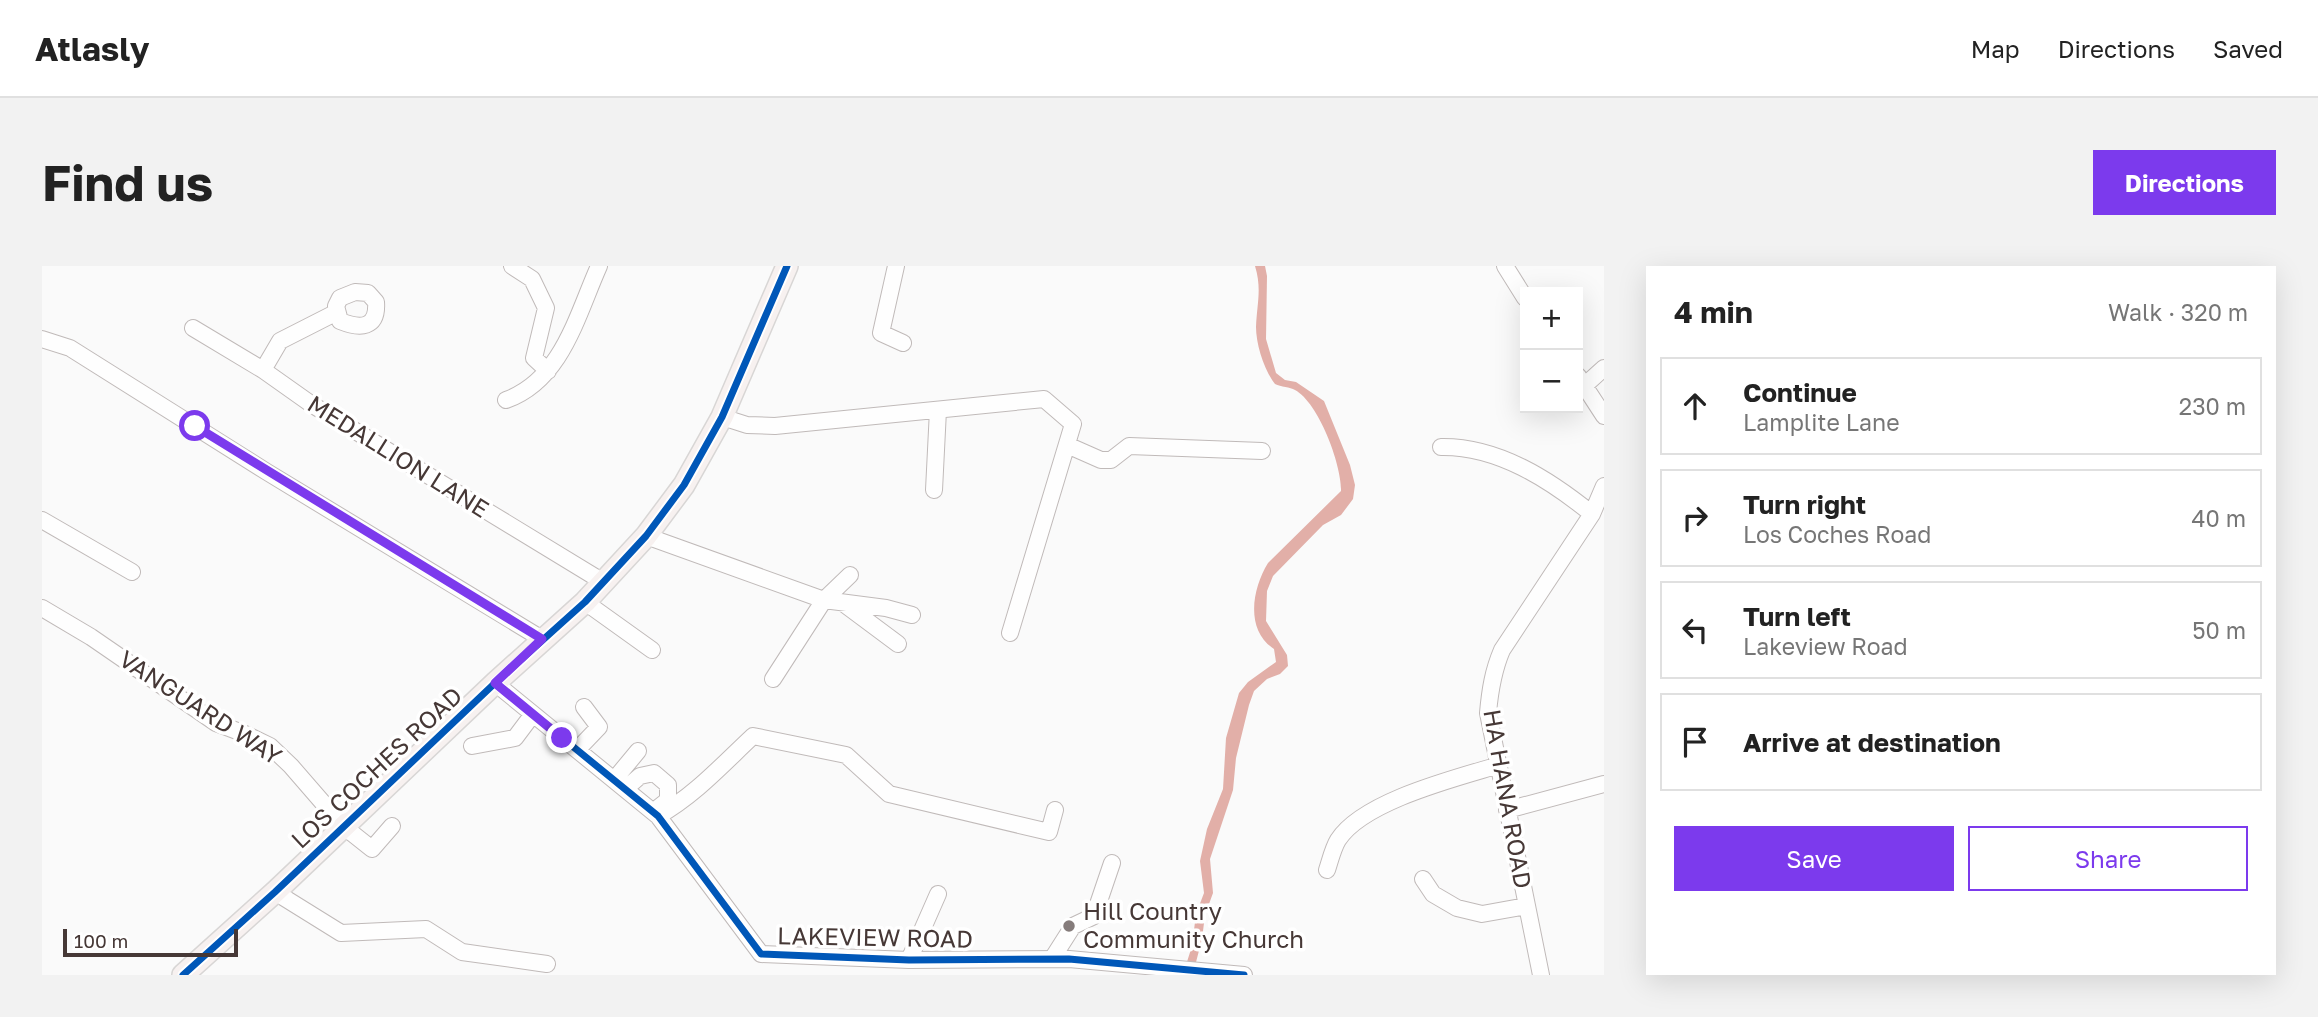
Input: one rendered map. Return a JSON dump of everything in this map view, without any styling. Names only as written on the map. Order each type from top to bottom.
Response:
[{"type":"main road","name":"LOS COCHES ROAD","points":[[183,975],[275,892],[542,639],[585,602],[646,536],[684,485],[723,417],[787,266]]},
{"type":"street","points":[[512,266],[532,279],[546,308],[534,358],[548,371]]},
{"type":"street","points":[[506,400],[528,390],[548,371],[561,352],[599,266]]},
{"type":"street","points":[[896,266],[881,333],[903,343]]},
{"type":"street","points":[[1506,266],[1520,290]]},
{"type":"street","points":[[263,370],[280,341],[337,312]]},
{"type":"street","name":"MEDALLION LANE","points":[[193,328],[263,370],[311,404],[605,583]]},
{"type":"street","points":[[42,339],[70,348],[542,639]]},
{"type":"street","points":[[1583,380],[1604,368]]},
{"type":"street","points":[[1583,384],[1604,416]]},
{"type":"street","points":[[723,417],[747,425],[775,426],[1044,399],[1073,424],[1010,633]]},
{"type":"street","points":[[934,490],[937,410]]},
{"type":"street","points":[[1067,445],[1101,460],[1111,460],[1129,446],[1262,451]]},
{"type":"street","points":[[1441,447],[1458,447],[1485,453],[1535,473],[1592,514]]},
{"type":"street","name":"HA HANA ROAD","points":[[1541,975],[1488,713],[1490,688],[1502,650],[1592,514],[1603,491]]},
{"type":"street","points":[[42,520],[132,572]]},
{"type":"street","points":[[646,536],[681,551],[824,600],[912,615]]},
{"type":"street","points":[[773,679],[824,600],[850,575]]},
{"type":"street","points":[[585,602],[652,650]]},
{"type":"street","points":[[841,602],[898,644]]},
{"type":"street","name":"VANGUARD WAY","points":[[42,608],[91,637],[216,723],[270,746],[291,766],[342,826],[372,849],[392,826]]},
{"type":"street","name":"LAKEVIEW ROAD","points":[[495,683],[656,814],[761,954],[901,965],[1052,958],[1244,975]]},
{"type":"street","points":[[577,750],[600,727],[584,708]]},
{"type":"street","points":[[472,746],[515,738],[533,715]]},
{"type":"street","points":[[656,814],[673,808],[753,736],[846,755],[889,794],[1049,831],[1055,810]]},
{"type":"street","points":[[620,785],[638,751]]},
{"type":"street","points":[[1327,870],[1337,841],[1352,824],[1366,814],[1421,789],[1499,765]]},
{"type":"street","points":[[620,785],[654,773],[668,785],[668,800],[656,814]]},
{"type":"street","points":[[1507,810],[1604,784]]},
{"type":"street","points":[[1052,958],[1073,926],[1094,916],[1112,863]]},
{"type":"street","points":[[1423,879],[1433,894],[1457,908],[1482,914],[1526,906]]},
{"type":"street","points":[[275,892],[341,933],[426,929],[462,952],[547,964]]},
{"type":"street","points":[[901,965],[937,894]]},
{"type":"shaded area","points":[[1255,266],[1265,266],[1267,276],[1266,339],[1276,373],[1285,380],[1296,382],[1324,401],[1350,465],[1355,485],[1353,499],[1341,515],[1323,525],[1273,576],[1267,591],[1266,621],[1287,655],[1288,666],[1254,691],[1249,705],[1236,758],[1233,790],[1210,859],[1213,893],[1205,915],[1195,966],[1186,965],[1192,946],[1196,914],[1204,893],[1200,861],[1207,829],[1223,789],[1226,738],[1239,693],[1248,682],[1276,662],[1274,649],[1265,641],[1255,620],[1258,585],[1268,563],[1341,491],[1338,466],[1320,421],[1304,397],[1295,390],[1275,384],[1264,364],[1256,334],[1259,289]]},
{"type":"cycle path","points":[[183,975],[585,602],[646,536],[684,485],[722,417],[787,266]]},
{"type":"cycle path","points":[[495,683],[658,816],[761,954],[909,960],[1069,959],[1244,975]]},
{"type":"place","name":"Hill Country Community Church","points":[[1069,926]]},
{"type":"route","points":[[195,426],[542,639],[495,683],[562,738]]}]
